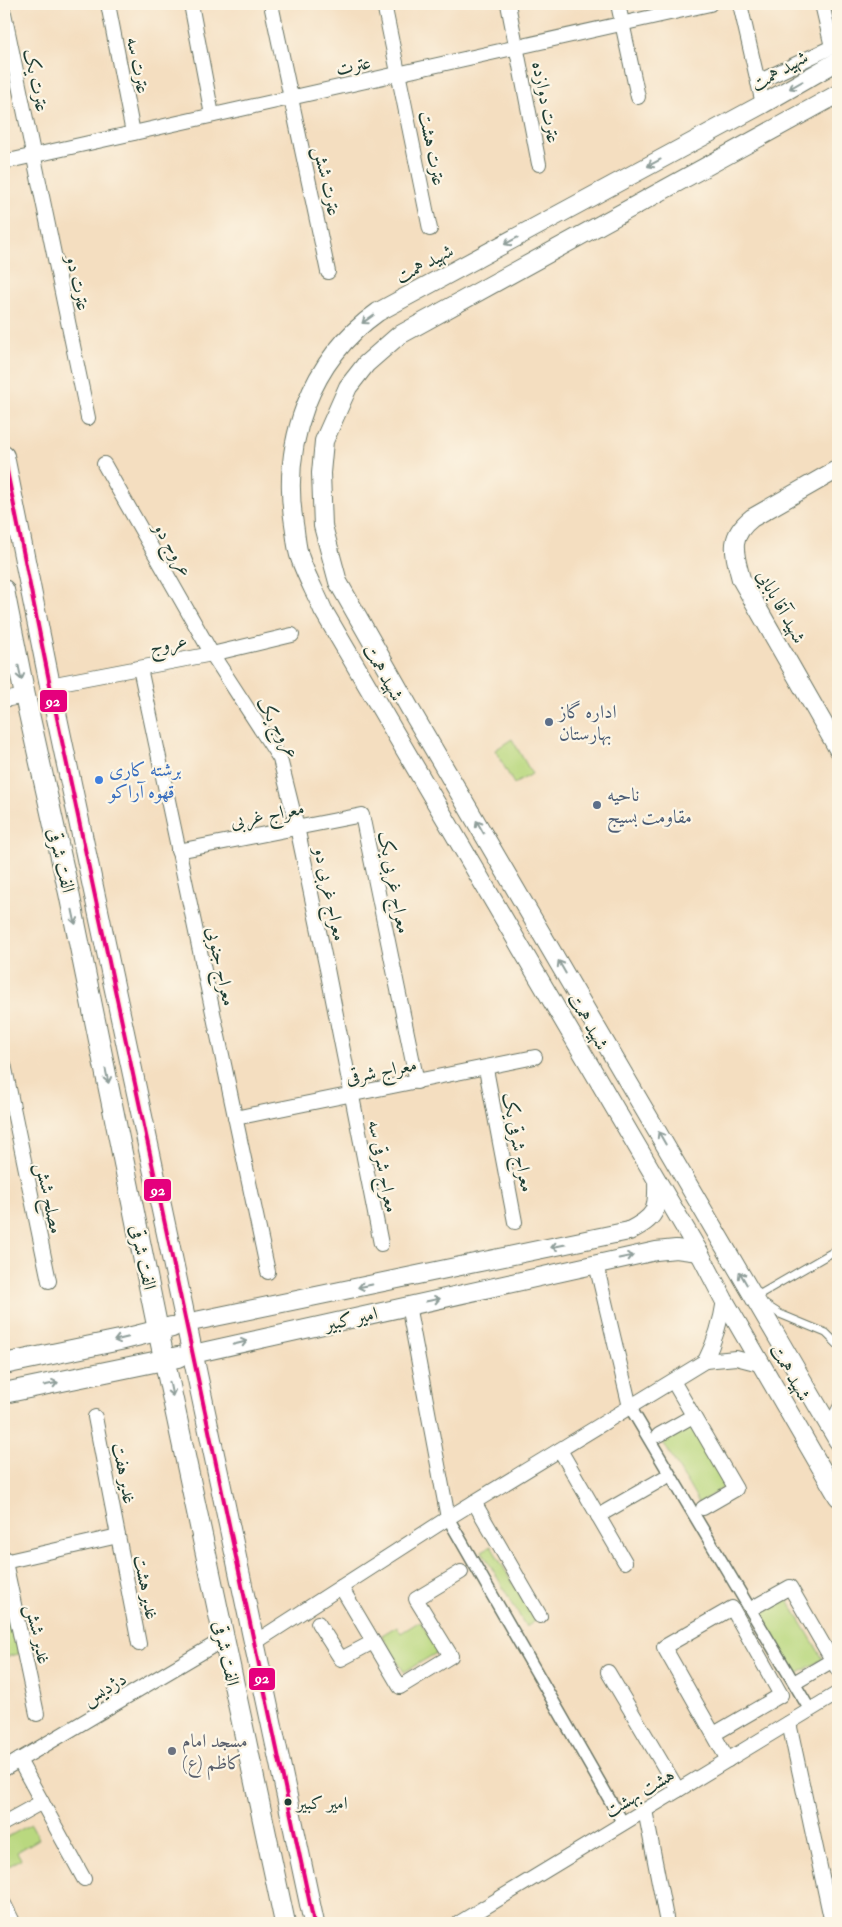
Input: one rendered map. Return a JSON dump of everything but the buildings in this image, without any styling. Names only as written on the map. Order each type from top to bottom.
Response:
[{"type":"main road","name":"الفت شرقی","points":[[4,456],[50,685],[314,1923]]},
{"type":"main road","name":"الفت شرقی","points":[[4,590],[25,696],[69,893],[158,1330],[285,1923]]},
{"type":"main road","name":"امیر کبیر","points":[[4,1364],[120,1340],[186,1323]]},
{"type":"main road","name":"امیر کبیر","points":[[4,1394],[192,1354]]},
{"type":"street","name":"عترت سه","points":[[108,4],[133,133]]},
{"type":"street","points":[[191,4],[212,115]]},
{"type":"street","name":"عترت شش","points":[[272,4],[328,272]]},
{"type":"street","name":"عترت هشت","points":[[384,4],[430,229]]},
{"type":"street","name":"عترت دوازده","points":[[508,4],[539,164]]},
{"type":"street","points":[[618,4],[638,97]]},
{"type":"street","name":"عترت","points":[[4,162],[710,4]]},
{"type":"street","points":[[740,4],[763,104]]},
{"type":"street","points":[[758,82],[835,54],[822,4]]},
{"type":"street","name":"عترت یک","points":[[4,13],[34,155]]},
{"type":"street","name":"شهید همت","points":[[835,54],[763,104],[378,312],[360,325],[336,351],[312,390],[298,426],[290,483],[299,556],[323,610],[657,1181],[838,1496]]},
{"type":"street","name":"شهید همت","points":[[838,94],[398,336],[360,372],[348,387],[324,441],[321,473],[323,526],[338,582],[409,707],[838,1441]]},
{"type":"street","name":"عترت دو","points":[[34,155],[88,418]]},
{"type":"street","points":[[542,224],[556,249]]},
{"type":"street","name":"عروج دو","points":[[104,464],[212,654]]},
{"type":"street","name":"شهید آقا بابایی","points":[[838,469],[743,525],[736,534],[735,547],[741,579],[838,749]]},
{"type":"street","name":"عروج","points":[[50,685],[212,654],[292,635]]},
{"type":"street","name":"عروج یک","points":[[212,654],[280,759],[297,827]]},
{"type":"street","name":"معراج جنوبی","points":[[140,668],[268,1272]]},
{"type":"street","points":[[4,700],[25,696]]},
{"type":"street","name":"معراج غربی","points":[[178,851],[362,815]]},
{"type":"street","name":"معراج غربی یک","points":[[362,815],[417,1082]]},
{"type":"street","name":"معراج غربی دو","points":[[297,827],[352,1095]]},
{"type":"street","name":"معراج شرقی","points":[[235,1118],[535,1058]]},
{"type":"street","name":"مصلح شش","points":[[4,1064],[10,1124],[49,1281]]},
{"type":"street","name":"معراج شرقی یک","points":[[486,1069],[515,1222]]},
{"type":"street","name":"معراج شرقی سه","points":[[352,1095],[380,1244]]},
{"type":"street","name":"امیر کبیر","points":[[186,1323],[629,1231],[644,1223],[654,1213],[658,1199],[657,1181]]},
{"type":"street","name":"امیر کبیر","points":[[192,1354],[667,1249],[698,1252]]},
{"type":"street","points":[[596,1264],[630,1407],[810,1710]]},
{"type":"street","points":[[705,1361],[715,1342],[724,1300]]},
{"type":"street","points":[[408,1305],[448,1518],[623,1823]]},
{"type":"street","points":[[254,1644],[448,1518],[705,1361],[736,1358],[763,1365]]},
{"type":"street","points":[[673,1381],[736,1489],[703,1508]]},
{"type":"street","points":[[660,1435],[693,1416]]},
{"type":"street","name":"غدیر هفت","points":[[95,1417],[118,1536]]},
{"type":"street","points":[[560,1450],[625,1562]]},
{"type":"street","points":[[598,1516],[664,1478]]},
{"type":"street","points":[[474,1502],[540,1616]]},
{"type":"street","points":[[4,1560],[118,1536]]},
{"type":"street","name":"غدیر هشت","points":[[118,1536],[139,1644]]},
{"type":"street","name":"غدیر شش","points":[[4,1560],[37,1714]]},
{"type":"street","points":[[341,1587],[400,1687],[451,1656],[416,1599],[461,1572]]},
{"type":"street","points":[[756,1606],[790,1587],[836,1665],[798,1680]]},
{"type":"street","points":[[714,1734],[781,1695],[732,1608],[664,1648],[728,1760]]},
{"type":"street","points":[[318,1623],[341,1660],[373,1642]]},
{"type":"street","name":"دژدیس","points":[[4,1769],[224,1639]]},
{"type":"street","points":[[608,1672],[678,1790]]},
{"type":"street","name":"هشت بهشت","points":[[459,1923],[838,1693]]},
{"type":"street","points":[[789,1723],[832,1923]]},
{"type":"street","points":[[19,1760],[84,1879]]},
{"type":"street","points":[[4,1823],[42,1802]]},
{"type":"street","points":[[645,1810],[667,1923]]},
{"type":"street","points":[[4,1904],[12,1920]]},
{"type":"lane","points":[[838,1249],[755,1297],[780,1314],[826,1333],[838,1345]]},
{"type":"lane","points":[[828,1423],[838,1404]]},
{"type":"green space","points":[[512,739],[532,774],[514,784],[495,750]]},
{"type":"green space","points":[[690,1425],[726,1486],[699,1503],[663,1442]]},
{"type":"green space","points":[[491,1546],[535,1621],[526,1627],[482,1551]]},
{"type":"green space","points":[[787,1598],[823,1659],[795,1675],[759,1614]]},
{"type":"green space","points":[[11,1613],[19,1654],[4,1657],[4,1615]]},
{"type":"green space","points":[[420,1621],[438,1652],[404,1672],[382,1635],[397,1626],[401,1633]]},
{"type":"green space","points":[[31,1824],[39,1839],[17,1852],[21,1859],[4,1869],[4,1839]]},
{"type":"transit line","name":"92","points":[[4,456],[50,685],[314,1923]]},
{"type":"place","name":"اداره گاز بهارستان","points":[[549,722]]},
{"type":"place","name":"برشته کاری قهوه آراکو","points":[[99,780]]},
{"type":"place","name":"ناحیه مقاومت بسیج","points":[[597,805]]},
{"type":"place","name":"مسجد امام کاظم (ع)","points":[[172,1751]]},
{"type":"place","name":"امیر کبیر","points":[[288,1802]]}]
